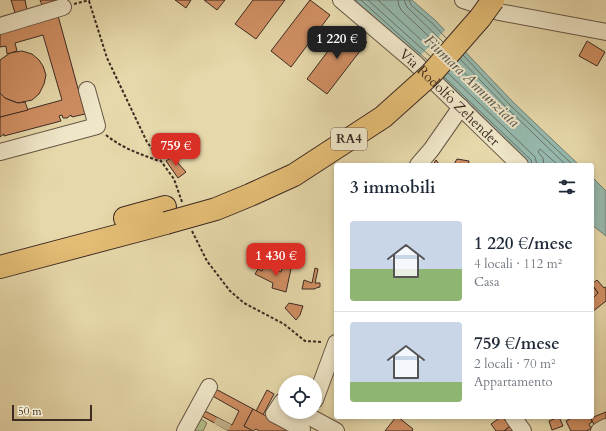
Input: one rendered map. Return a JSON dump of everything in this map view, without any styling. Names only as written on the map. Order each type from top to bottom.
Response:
[{"type":"highway","name":"RA4","points":[[0,267],[171,211],[242,185],[303,155],[343,130],[417,70],[452,32],[477,0]]},
{"type":"highway","name":"RA4","points":[[0,251],[171,211],[216,209],[294,175],[383,117],[431,74],[480,18],[493,0]]},
{"type":"street","name":"Via Rodolfo Zehender","points":[[341,0],[414,62],[518,163]]},
{"type":"street","points":[[462,0],[499,12],[606,32]]},
{"type":"street","points":[[0,26],[64,7]]},
{"type":"street","points":[[0,152],[97,126],[87,90]]},
{"type":"street","points":[[420,163],[432,150],[461,107]]},
{"type":"street","points":[[322,382],[334,349]]},
{"type":"street","points":[[185,431],[209,387]]},
{"type":"street","points":[[278,408],[274,414],[278,415]]},
{"type":"street","points":[[293,419],[336,431]]},
{"type":"street","points":[[514,419],[523,431]]},
{"type":"street","points":[[599,431],[606,427]]},
{"type":"path","points":[[90,0],[89,1],[107,58],[147,142],[174,179],[171,211]]},
{"type":"path","points":[[97,126],[115,143],[134,152],[161,161]]},
{"type":"path","points":[[191,228],[196,242],[207,261],[230,291],[244,303],[284,324],[306,341],[334,343]]},
{"type":"green space","points":[[201,419],[207,423],[203,431],[194,431]]},
{"type":"water","name":"Fiumara Annunziata","points":[[355,0],[412,0],[436,21],[513,102],[577,163],[528,163],[411,50]]},
{"type":"water","points":[[594,179],[606,191],[606,236],[594,227]]},
{"type":"pier","points":[[446,29],[464,48],[436,77],[417,59]]},
{"type":"building","points":[[11,0],[25,0],[27,10],[15,13]]},
{"type":"building","points":[[40,0],[54,0],[54,2],[42,5]]},
{"type":"building","points":[[175,0],[191,0],[186,8]]},
{"type":"building","points":[[204,0],[225,0],[217,10]]},
{"type":"building","points":[[253,0],[285,0],[256,39],[235,24]]},
{"type":"building","points":[[310,0],[330,15],[291,67],[271,51]]},
{"type":"building","points":[[57,12],[85,114],[72,117],[71,115],[67,118],[63,118],[62,115],[59,116],[61,121],[4,136],[4,134],[0,137],[0,117],[62,100],[43,35],[15,43],[17,51],[7,54],[6,46],[0,47],[0,27]]},
{"type":"building","points":[[346,27],[367,42],[327,94],[307,79]]},
{"type":"building","points":[[587,41],[605,52],[597,66],[579,56]]},
{"type":"building","points":[[22,51],[32,54],[39,60],[46,75],[44,84],[39,94],[32,100],[18,103],[5,98],[0,93],[0,60],[10,53]]},
{"type":"building","points":[[0,93],[5,98],[12,101],[18,103],[25,102],[28,110],[0,117]]},
{"type":"building","points":[[175,155],[178,163],[186,172],[178,178],[166,161]]},
{"type":"building","points":[[457,159],[469,161],[468,163],[455,163]]},
{"type":"building","points":[[264,265],[281,272],[283,266],[291,269],[286,292],[272,288],[273,283],[255,274],[258,269],[262,271]]},
{"type":"building","points":[[315,268],[318,269],[315,283],[320,283],[320,287],[315,289],[302,289],[304,280],[312,283]]},
{"type":"building","points":[[597,280],[604,288],[606,287],[606,301],[594,310],[594,297],[598,293],[594,287],[594,282]]},
{"type":"building","points":[[594,288],[598,293],[594,297]]},
{"type":"building","points":[[289,303],[303,306],[300,315],[296,320],[285,308]]},
{"type":"building","points":[[212,387],[253,409],[244,426],[253,431],[229,431],[198,414],[201,409],[232,425],[239,411],[209,394]]},
{"type":"building","points":[[267,390],[274,394],[263,415],[256,411]]},
{"type":"building","points":[[253,409],[294,431],[259,431],[256,429],[253,431],[244,426]]},
{"type":"building","points":[[606,412],[606,420],[594,425],[591,419],[594,419],[594,417]]},
{"type":"building","points":[[394,419],[400,419],[413,429],[412,431],[385,431]]},
{"type":"building","points":[[498,419],[505,419],[510,426],[504,431],[496,431],[491,424]]},
{"type":"building","points":[[560,419],[563,426],[552,430],[549,421]]},
{"type":"building","points":[[570,419],[591,419],[592,422],[589,424],[591,429],[586,431],[571,431],[566,421]]},
{"type":"building","points":[[515,423],[517,431],[504,431]]},
{"type":"tunnel","points":[[221,427],[224,421]]}]
